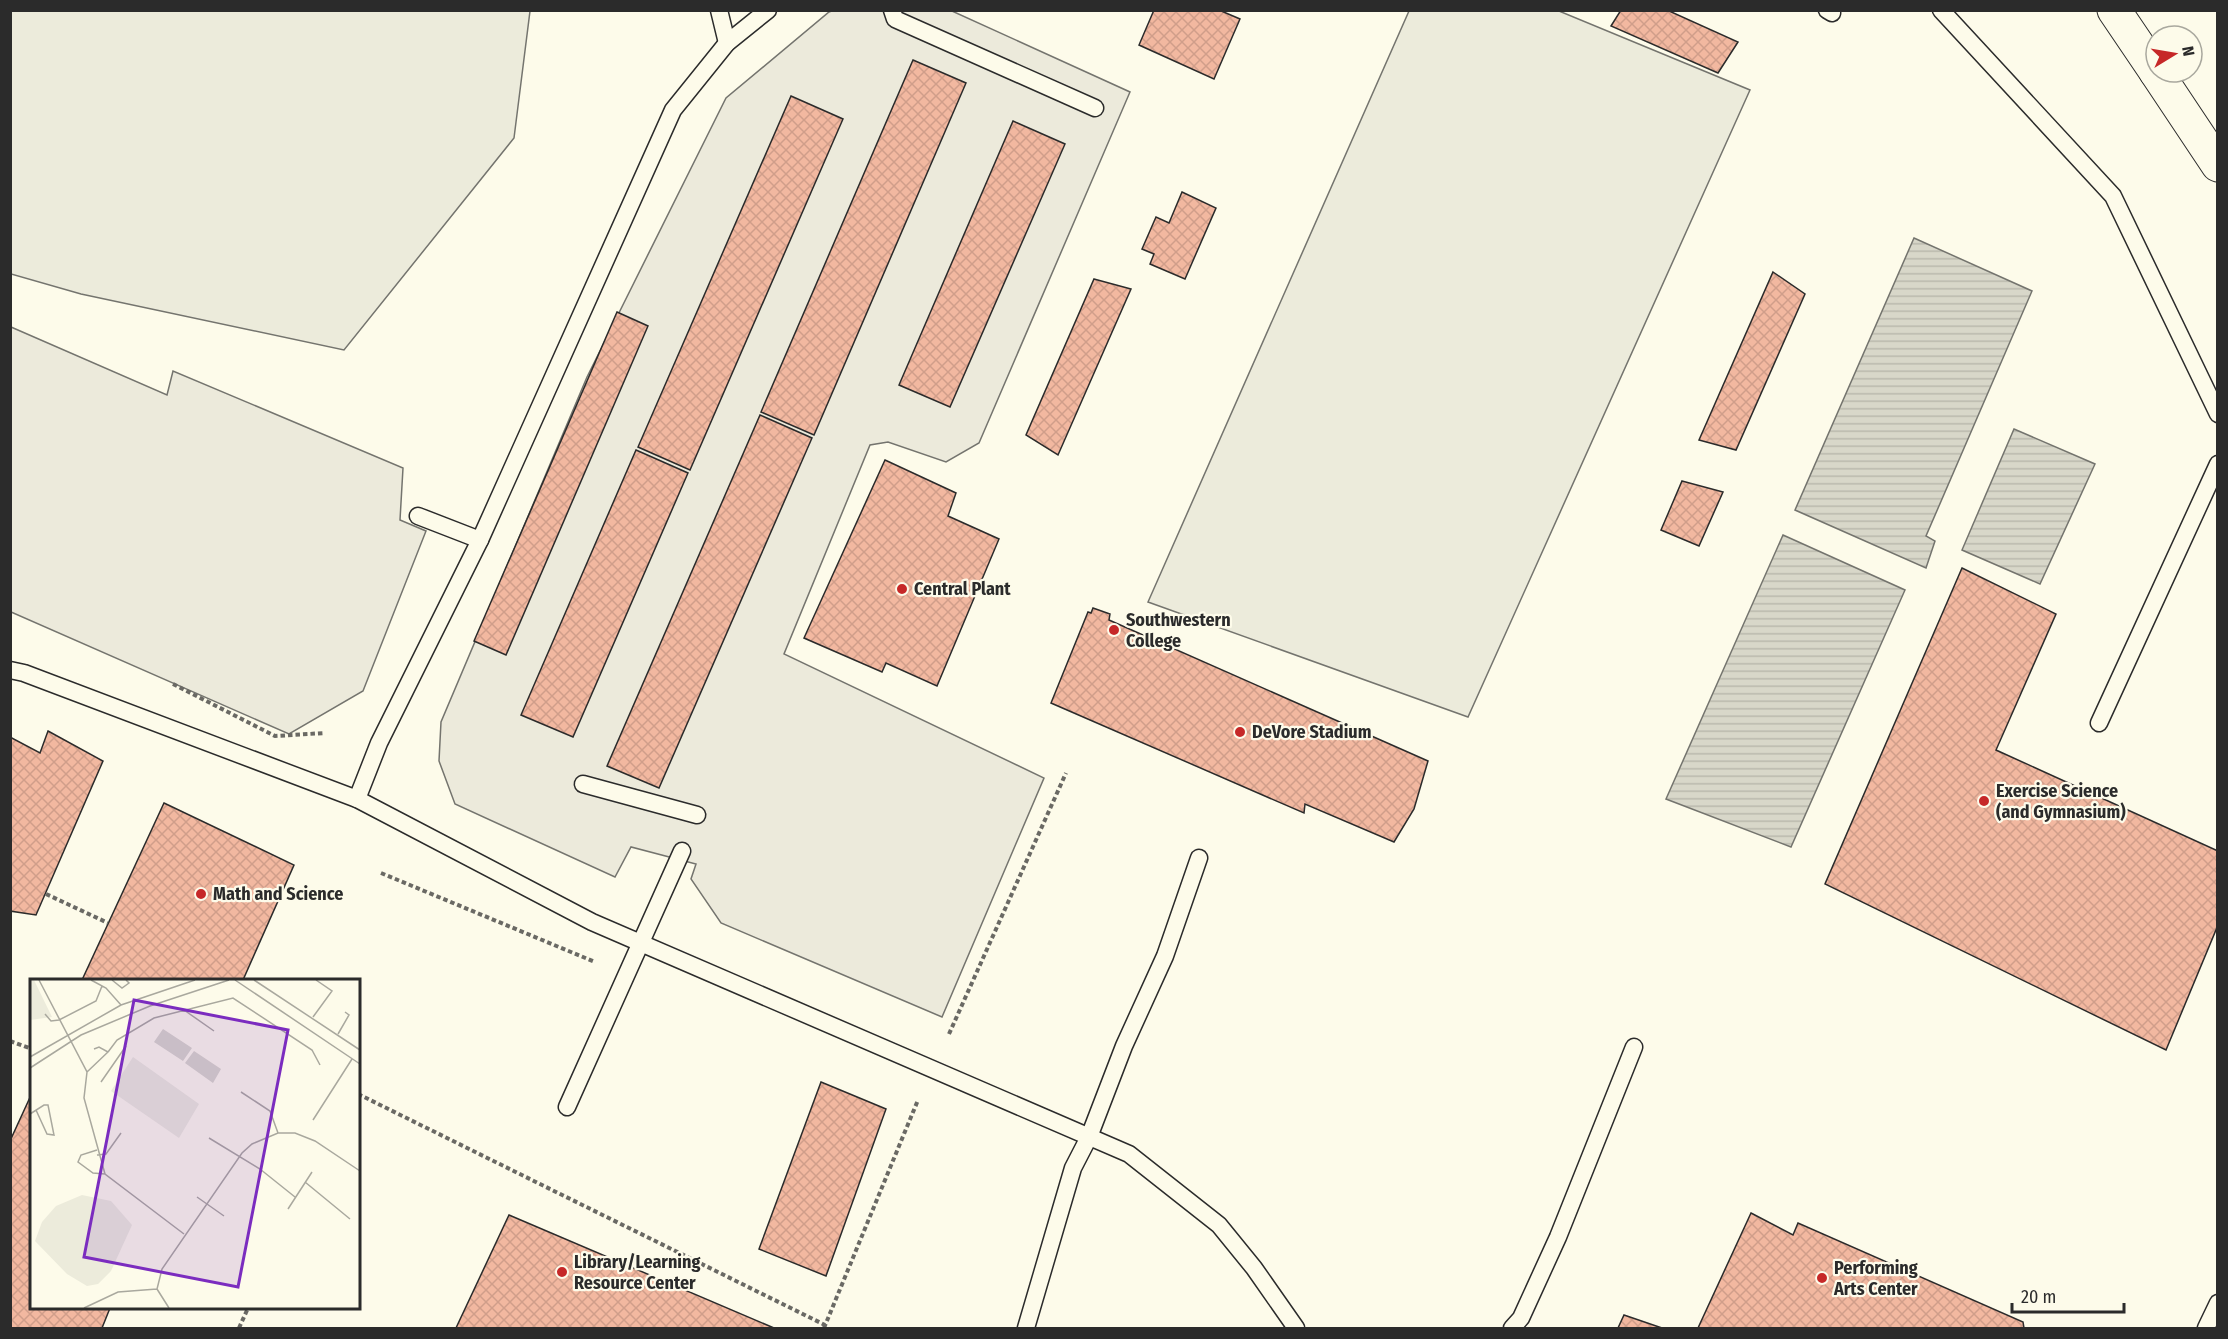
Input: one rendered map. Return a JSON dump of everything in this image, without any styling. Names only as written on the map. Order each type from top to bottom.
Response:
[{"type":"main road","points":[[2114,10],[2144,54]]},
{"type":"main road","points":[[2164,84],[2217,165]]},
{"type":"lane","points":[[719,10],[727,43]]},
{"type":"lane","points":[[357,799],[379,743],[480,540],[673,110],[727,43],[768,10]]},
{"type":"lane","points":[[1941,10],[2113,196],[2217,414]]},
{"type":"lane","points":[[894,15],[1095,108]]},
{"type":"lane","points":[[2099,723],[2217,464]]},
{"type":"lane","points":[[418,516],[480,540]]},
{"type":"lane","points":[[10,670],[24,672],[357,799],[592,922],[1129,1154],[1218,1225],[1254,1268],[1296,1329]]},
{"type":"lane","points":[[584,784],[697,815]]},
{"type":"lane","points":[[567,1107],[682,850]]},
{"type":"lane","points":[[1026,1329],[1072,1168],[1089,1137],[1124,1046],[1165,956],[1199,858]]},
{"type":"lane","points":[[1512,1329],[1521,1318],[1558,1237],[1634,1047]]},
{"type":"lane","points":[[2206,1329],[2217,1303]]},
{"type":"path","points":[[173,684],[276,736],[325,733]]},
{"type":"path","points":[[949,1034],[1066,773]]},
{"type":"path","points":[[381,873],[595,962]]},
{"type":"path","points":[[46,894],[108,923]]},
{"type":"path","points":[[10,1041],[30,1048]]},
{"type":"path","points":[[360,1095],[825,1327],[918,1100]]},
{"type":"path","points":[[239,1329],[248,1309]]},
{"type":"shaded area","points":[[834,10],[952,11],[1130,92],[979,443],[946,462],[888,442],[870,445],[784,654],[1044,778],[942,1017],[721,923],[691,879],[696,864],[631,847],[615,877],[455,804],[439,761],[441,722],[587,377],[726,98]]},
{"type":"shaded area","points":[[10,11],[530,11],[514,138],[344,350],[81,294],[11,274]]},
{"type":"shaded area","points":[[1409,11],[1559,11],[1750,90],[1468,717],[1148,602]]},
{"type":"shaded area","points":[[1914,238],[2032,291],[1926,536],[1935,541],[1926,568],[1795,510]]},
{"type":"shaded area","points":[[11,327],[167,395],[173,371],[403,468],[400,520],[426,531],[363,691],[289,734],[11,612]]},
{"type":"shaded area","points":[[2014,429],[2095,464],[2040,584],[1962,550]]},
{"type":"shaded area","points":[[1783,535],[1905,590],[1791,847],[1666,799]]},
{"type":"building","points":[[1154,10],[1219,10],[1240,19],[1214,79],[1139,45]]},
{"type":"building","points":[[1621,10],[1667,10],[1738,42],[1718,73],[1611,26]]},
{"type":"building","points":[[913,60],[966,83],[814,435],[761,412]]},
{"type":"building","points":[[791,96],[843,119],[690,470],[638,447]]},
{"type":"building","points":[[1013,121],[1065,144],[950,407],[899,385]]},
{"type":"building","points":[[1182,192],[1216,208],[1185,279],[1150,264],[1154,254],[1142,249],[1156,217],[1169,223]]},
{"type":"building","points":[[1773,272],[1805,294],[1736,450],[1699,440]]},
{"type":"building","points":[[1094,279],[1131,289],[1058,455],[1026,435]]},
{"type":"building","points":[[617,312],[648,326],[506,655],[474,641]]},
{"type":"building","points":[[760,415],[812,438],[659,788],[607,766]]},
{"type":"building","points":[[636,450],[688,473],[573,737],[521,715]]},
{"type":"building","name":"Central Plant","points":[[885,460],[956,493],[948,516],[999,539],[937,686],[886,663],[882,672],[804,638]]},
{"type":"building","points":[[1682,481],[1723,492],[1699,546],[1661,530]]},
{"type":"building","name":"Exercise Science (and Gymnasium)","points":[[1962,568],[2056,614],[1996,750],[2218,851],[2218,925],[2166,1050],[1825,884]]},
{"type":"building","name":"DeVore Stadium","points":[[1093,608],[1110,614],[1109,620],[1428,761],[1414,809],[1394,842],[1305,804],[1304,813],[1051,703],[1088,612],[1091,613]]},
{"type":"building","points":[[48,731],[103,761],[36,915],[10,911],[10,737],[40,753]]},
{"type":"building","name":"Math and Science","points":[[164,803],[294,865],[243,979],[82,979]]},
{"type":"building","points":[[821,1082],[886,1109],[826,1276],[759,1249]]},
{"type":"building","points":[[30,1097],[30,1309],[110,1309],[102,1328],[10,1328],[10,1141]]},
{"type":"building","name":"Performing Arts Center","points":[[1751,1213],[1793,1235],[1798,1223],[2023,1322],[2024,1328],[1698,1328]]},
{"type":"building","name":"Library/Learning Resource Center","points":[[509,1215],[774,1328],[456,1328]]},
{"type":"building","points":[[1624,1315],[1662,1328],[1618,1328]]},
{"type":"place","name":"Central Plant","points":[[902,589]]},
{"type":"place","name":"Southwestern College","points":[[1114,630]]},
{"type":"place","name":"DeVore Stadium","points":[[1240,732]]},
{"type":"place","name":"Exercise Science (and Gymnasium)","points":[[1984,801]]},
{"type":"place","name":"Math and Science","points":[[201,894]]},
{"type":"place","name":"Library/Learning Resource Center","points":[[562,1272]]},
{"type":"place","name":"Performing Arts Center","points":[[1822,1278]]}]
